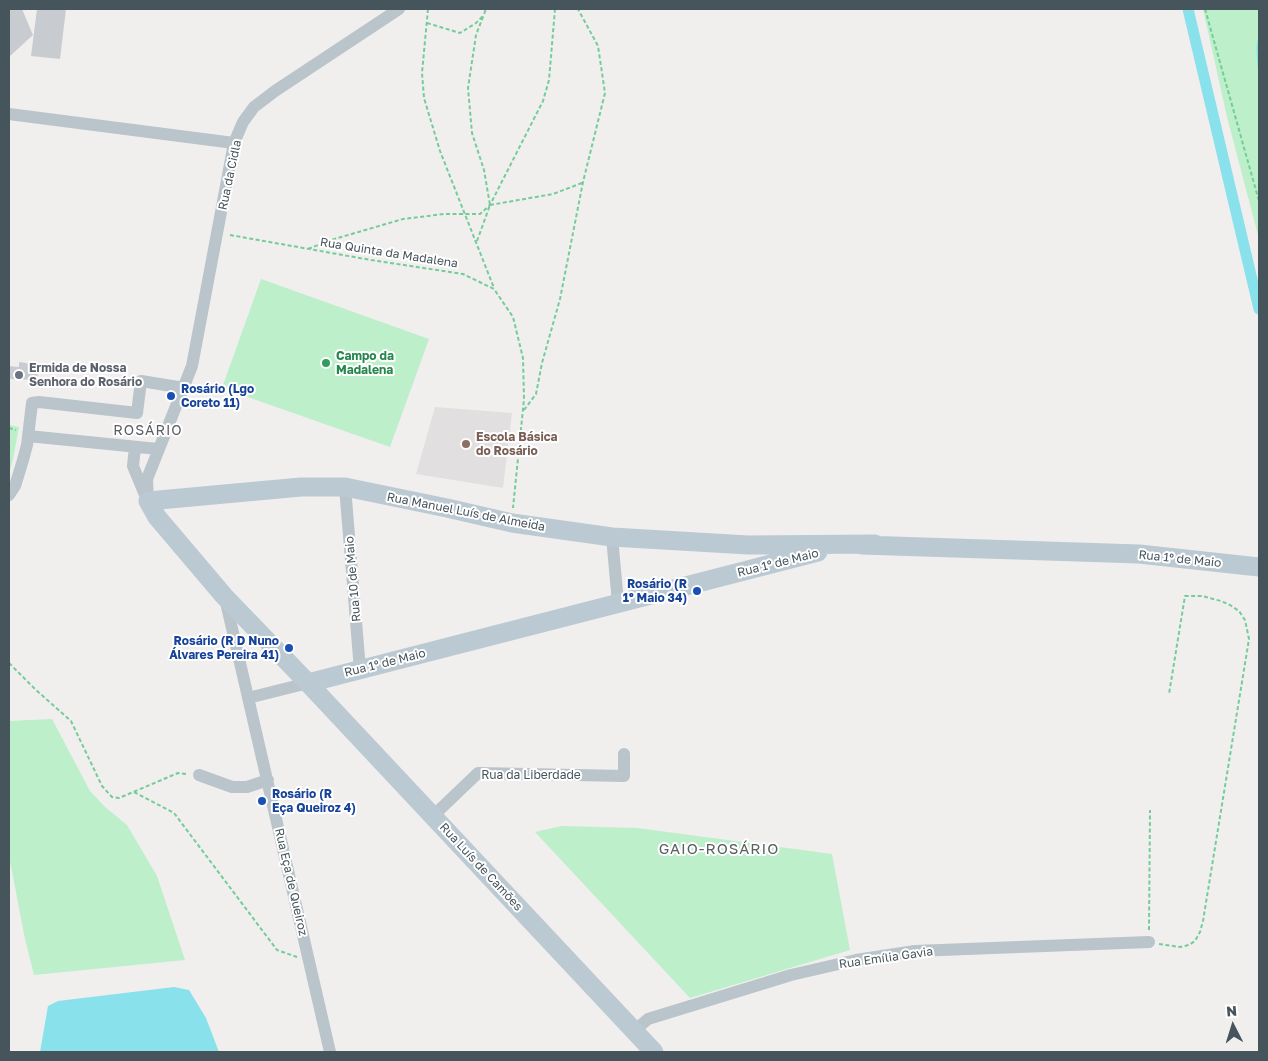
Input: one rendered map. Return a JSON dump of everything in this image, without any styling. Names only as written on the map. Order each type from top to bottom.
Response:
[{"type":"street","name":"Rua da Cidla","points":[[148,501],[147,479],[192,366],[234,143],[243,122],[254,107],[275,91],[399,9]]},
{"type":"street","points":[[9,114],[234,143]]},
{"type":"street","points":[[9,495],[16,481],[28,436],[32,403],[39,402],[138,413],[140,380],[184,388]]},
{"type":"street","points":[[28,436],[158,450]]},
{"type":"street","points":[[135,447],[133,466],[148,501]]},
{"type":"street","name":"Rua Manuel Luís de Almeida","points":[[148,501],[301,487],[345,488],[512,523],[612,537],[755,545],[875,544]]},
{"type":"street","name":"Rua 10 de Maio","points":[[345,488],[360,670]]},
{"type":"street","name":"Rua Luís de Camões","points":[[148,501],[157,516],[224,596],[654,1052]]},
{"type":"street","points":[[612,537],[618,603]]},
{"type":"street","name":"Rua 1º de Maio","points":[[308,683],[759,567],[844,547],[875,544],[1139,554],[1259,567]]},
{"type":"street","points":[[755,545],[759,567]]},
{"type":"street","name":"Rua Eça de Queiroz","points":[[224,596],[330,1052]]},
{"type":"street","points":[[248,698],[308,683]]},
{"type":"street","name":"Rua da Liberdade","points":[[433,816],[478,773],[624,776],[624,754]]},
{"type":"street","points":[[199,775],[232,787],[247,787],[268,780]]},
{"type":"street","name":"Rua Emília Gavia","points":[[634,1031],[648,1019],[792,975],[856,960],[915,951],[1149,942]]},
{"type":"path","points":[[428,9],[422,73],[424,98],[440,151],[494,289],[513,318],[523,358],[524,399],[512,523]]},
{"type":"path","points":[[486,9],[476,35],[468,88],[472,133],[484,170],[490,205]]},
{"type":"path","points":[[476,243],[490,205],[543,101],[549,80],[556,9]]},
{"type":"path","points":[[523,412],[536,394],[542,363],[560,299],[583,182],[605,93],[598,46],[578,9]]},
{"type":"path","points":[[1205,9],[1259,201]]},
{"type":"path","points":[[427,23],[460,33],[476,23],[484,15]]},
{"type":"path","points":[[308,249],[331,240],[403,219],[444,214],[480,214],[490,205],[553,194],[583,182]]},
{"type":"path","name":"Rua Quinta da Madalena","points":[[218,233],[463,274],[494,289]]},
{"type":"path","points":[[1150,810],[1149,942],[1166,946],[1180,947],[1189,945],[1195,941],[1203,921],[1249,639],[1245,620],[1239,611],[1230,605],[1202,596],[1185,596],[1169,694]]},
{"type":"path","points":[[9,663],[71,721],[102,786],[112,797],[119,798],[178,773],[199,775]]},
{"type":"path","points":[[134,792],[174,813],[277,950],[299,958]]},
{"type":"shaded area","name":"Escola Básica do Rosário","points":[[435,407],[512,413],[503,488],[416,474]]},
{"type":"green space","points":[[1203,9],[1259,9],[1259,239],[1227,117]]},
{"type":"green space","name":"Campo da Madalena","points":[[261,279],[429,339],[390,447],[222,388]]},
{"type":"green space","points":[[9,425],[19,427],[9,474]]},
{"type":"green space","points":[[52,719],[90,791],[105,807],[127,825],[157,876],[185,960],[34,975],[9,856],[9,721]]},
{"type":"green space","points":[[561,826],[637,828],[832,854],[850,950],[690,998],[535,832]]},
{"type":"water","points":[[174,987],[189,990],[206,1018],[219,1052],[40,1052],[48,1006],[58,1001]]},
{"type":"building","points":[[9,9],[22,9],[33,35],[9,57]]},
{"type":"building","points":[[37,9],[66,9],[60,59],[31,56]]},
{"type":"building","points":[[19,362],[39,365],[37,380],[9,379],[9,366],[19,367]]},
{"type":"waterway","points":[[1188,9],[1259,309]]},
{"type":"waterway","points":[[1259,41],[1259,67]]},
{"type":"place","name":"Campo da Madalena","points":[[326,363]]},
{"type":"place","name":"Ermida de Nossa Senhora do Rosário","points":[[19,375]]},
{"type":"place","name":"Rosário (Lgo Coreto 11)","points":[[171,396]]},
{"type":"place","name":"Escola Básica do Rosário","points":[[466,444]]},
{"type":"place","name":"Rosário (R 1º Maio 34)","points":[[697,591]]},
{"type":"place","name":"Rosário (R D Nuno Álvares Pereira 41)","points":[[289,648]]},
{"type":"place","name":"Rosário (R Eça Queiroz 4)","points":[[262,801]]},
{"type":"district","name":"ROSÁRIO","points":[[148,431]]},
{"type":"district","name":"GAIO-ROSÁRIO","points":[[719,849]]}]
